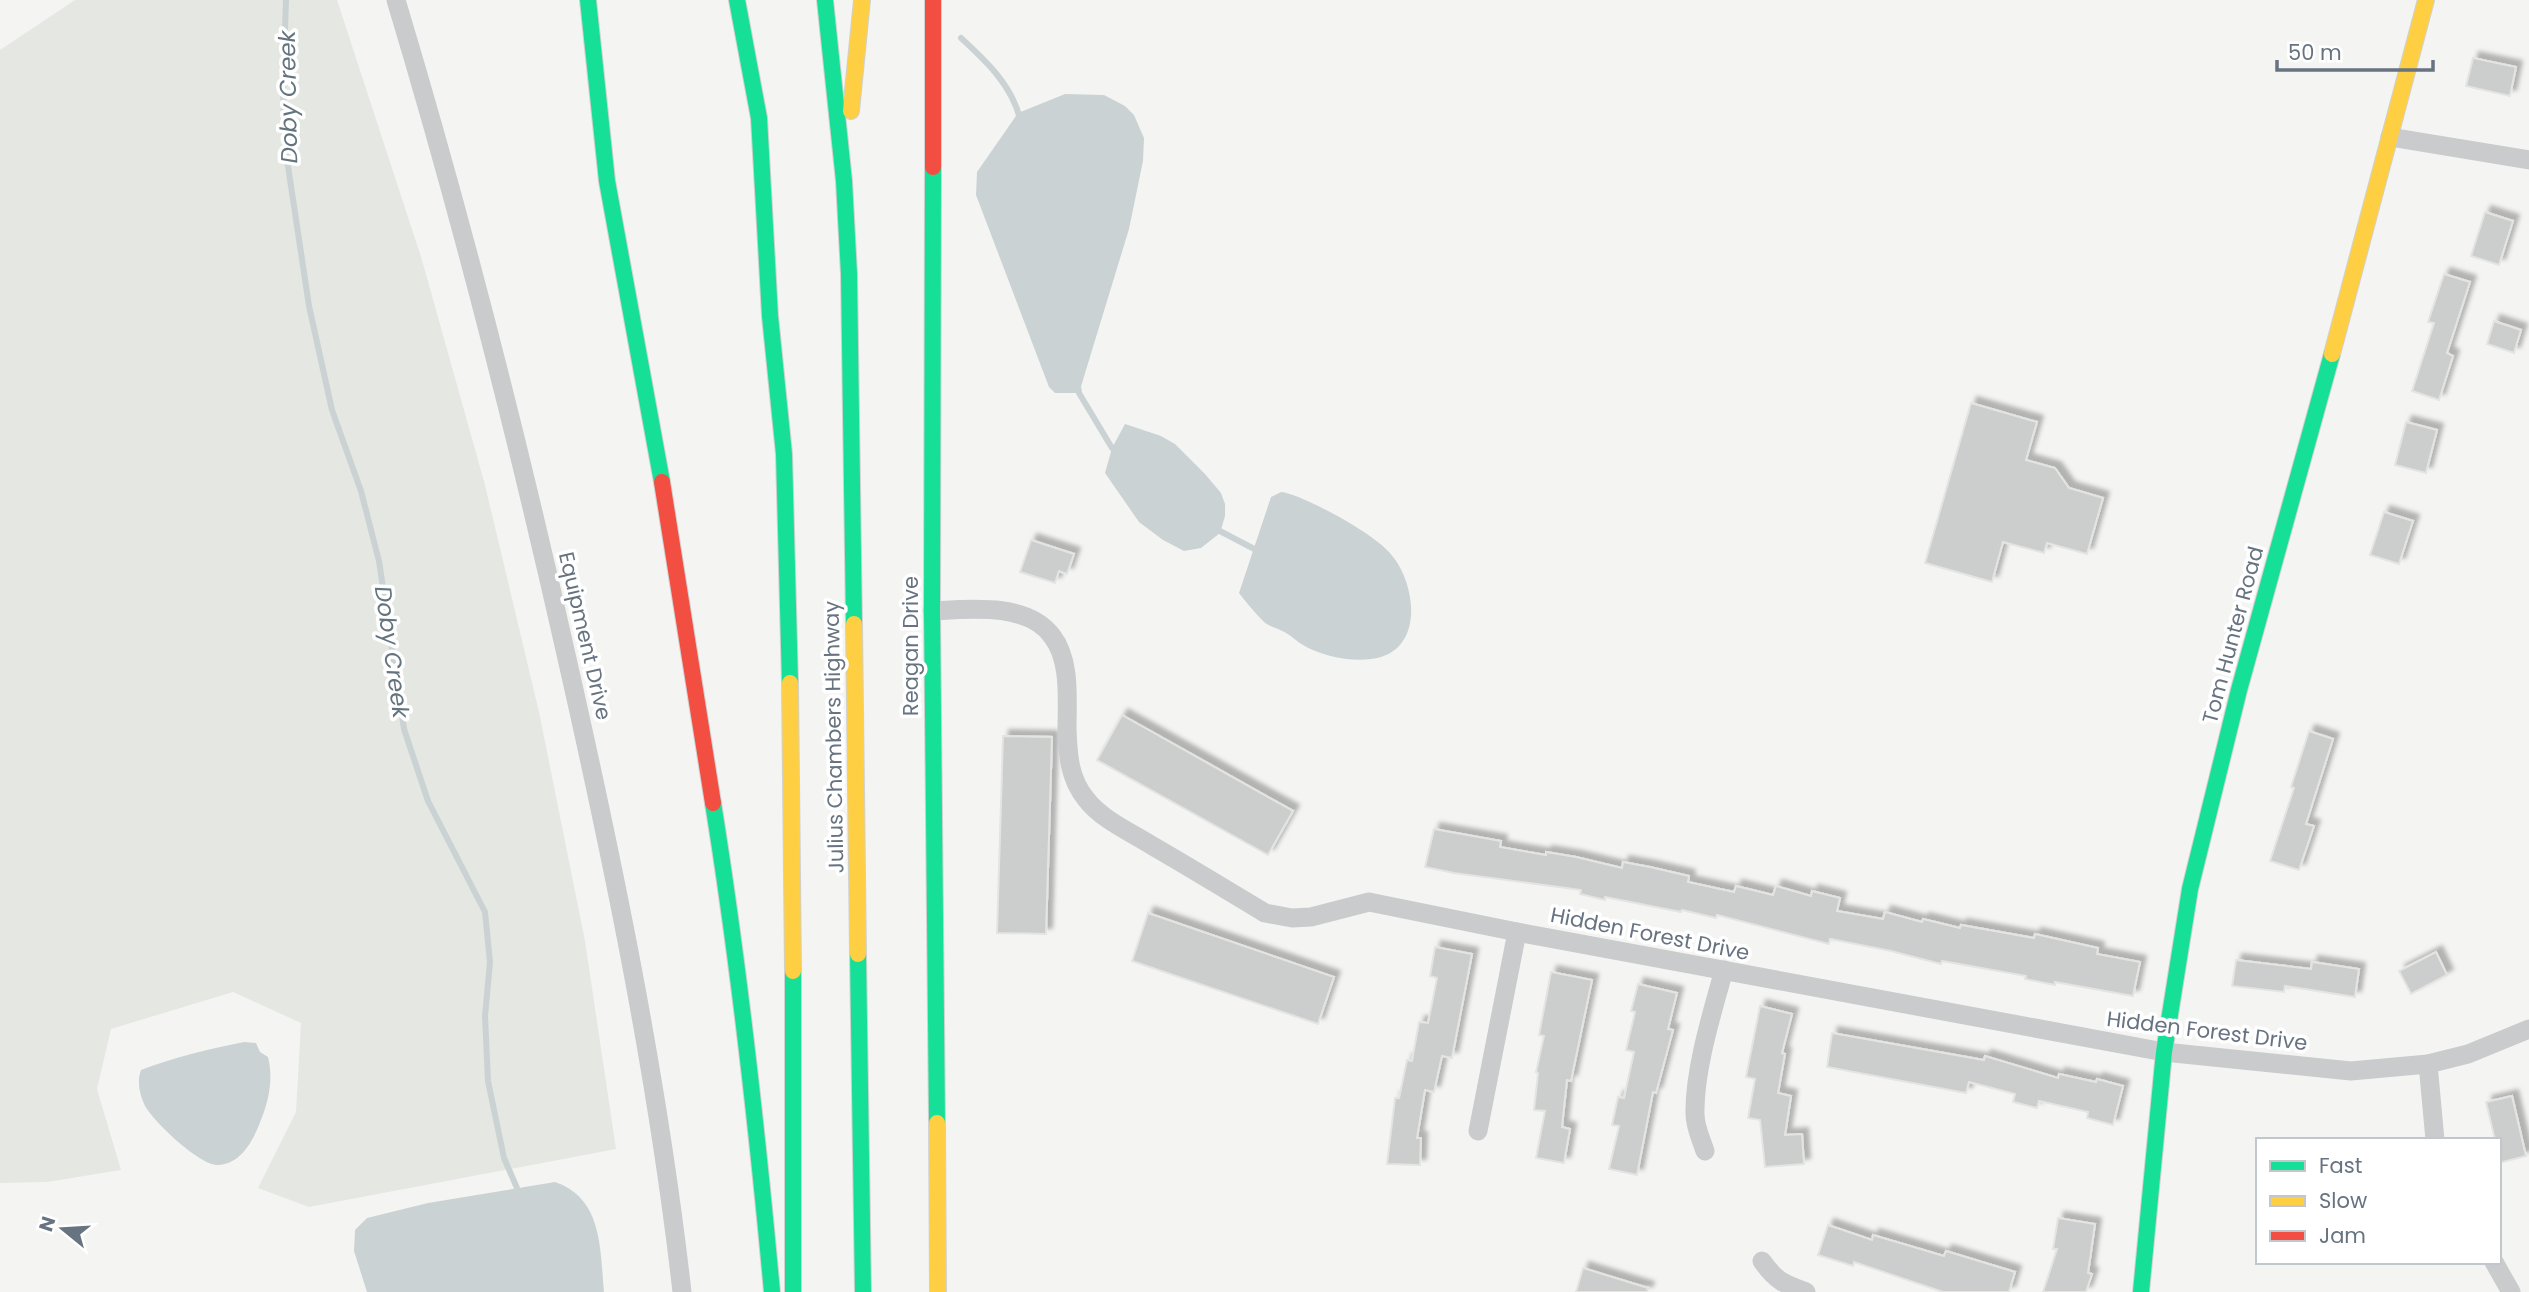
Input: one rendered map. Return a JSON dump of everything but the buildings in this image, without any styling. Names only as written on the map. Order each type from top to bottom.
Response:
[{"type":"main road","points":[[588,0],[607,181],[663,485],[724,872],[759,1152],[772,1292]]},
{"type":"main road","points":[[737,0],[759,118],[770,316],[784,454],[789,592],[793,929],[793,1292]]},
{"type":"main road","points":[[825,0],[844,181]]},
{"type":"main road","points":[[844,181],[862,0]]},
{"type":"main road","name":"Reagan Drive","points":[[933,0],[932,611],[938,1292]]},
{"type":"main road","name":"Tom Hunter Road","points":[[2141,1292],[2164,1052],[2190,889],[2239,690],[2322,393],[2426,0]]},
{"type":"main road","name":"Julius Chambers Highway","points":[[844,181],[849,274],[863,1292]]},
{"type":"street","name":"Equipment Drive","points":[[396,0],[496,356],[600,805],[657,1109],[682,1292]]},
{"type":"street","points":[[2390,137],[2529,160]]},
{"type":"street","name":"Hidden Forest Drive","points":[[932,611],[979,608],[1007,610],[1031,619],[1052,635],[1061,655],[1067,686],[1068,752],[1072,776],[1087,801],[1115,823],[1265,912],[1292,918],[1311,917],[1369,902],[2164,1052],[2351,1071],[2428,1064],[2468,1054],[2529,1029]]},
{"type":"street","points":[[1478,1131],[1517,932]]},
{"type":"street","points":[[1705,1151],[1695,1116],[1697,1093],[1712,1009],[1724,970]]},
{"type":"street","points":[[2428,1064],[2435,1138]]},
{"type":"street","points":[[1762,1261],[1772,1276],[1782,1283],[1807,1292]]},
{"type":"street","points":[[2495,1264],[2511,1292]]},
{"type":"shaded area","points":[[75,0],[337,0],[422,260],[485,485],[539,712],[585,941],[616,1149],[309,1207],[258,1188],[296,1112],[301,1023],[233,992],[111,1029],[97,1089],[121,1170],[47,1182],[0,1183],[0,50]]},
{"type":"shaded area","points":[[1065,94],[1104,95],[1125,106],[1134,115],[1144,138],[1143,161],[1129,229],[1079,393],[1055,393],[1049,387],[976,195],[977,172],[1018,113]]},
{"type":"shaded area","points":[[1125,424],[1161,436],[1175,444],[1221,493],[1225,516],[1220,533],[1201,548],[1184,551],[1163,540],[1139,522],[1105,473],[1112,448]]},
{"type":"shaded area","points":[[1281,492],[1342,518],[1373,538],[1394,558],[1407,583],[1411,613],[1404,640],[1394,650],[1381,657],[1362,660],[1320,653],[1265,623],[1239,593],[1271,497]]},
{"type":"shaded area","points":[[244,1042],[256,1043],[260,1052],[268,1057],[270,1083],[267,1100],[256,1132],[245,1151],[227,1163],[211,1164],[179,1142],[150,1113],[140,1092],[141,1070]]},
{"type":"shaded area","points":[[555,1182],[571,1190],[591,1213],[599,1243],[604,1292],[367,1292],[354,1251],[355,1230],[367,1218],[428,1203]]},
{"type":"waterway","name":"Doby Creek","points":[[286,0],[283,90],[285,146],[309,306],[332,410],[361,491],[379,561],[404,729],[428,801],[485,912],[490,962],[485,1016],[488,1081],[504,1158],[517,1188],[516,1194]]},
{"type":"waterway","points":[[961,38],[1004,84],[1020,119]]},
{"type":"waterway","points":[[1078,386],[1079,393],[1116,451]]},
{"type":"waterway","points":[[1216,529],[1262,553]]},
{"type":"traffic: fast","points":[[588,0],[607,181],[662,482]]},
{"type":"traffic: fast","points":[[737,0],[759,118],[770,316],[784,454],[790,683]]},
{"type":"traffic: fast","points":[[825,0],[844,181],[849,274],[854,624]]},
{"type":"traffic: fast","points":[[933,167],[932,611],[937,1123]]},
{"type":"traffic: fast","points":[[2141,1292],[2164,1052],[2190,889],[2239,690],[2332,354]]},
{"type":"traffic: fast","points":[[713,803],[747,1047],[772,1292]]},
{"type":"traffic: fast","points":[[858,954],[863,1292]]},
{"type":"traffic: fast","points":[[793,971],[793,1292]]},
{"type":"traffic: slow","points":[[851,111],[862,0]]},
{"type":"traffic: slow","points":[[2332,354],[2426,0]]},
{"type":"traffic: slow","points":[[854,624],[858,954]]},
{"type":"traffic: slow","points":[[790,683],[793,971]]},
{"type":"traffic: slow","points":[[937,1123],[938,1292]]},
{"type":"traffic: jam","points":[[933,0],[933,167]]},
{"type":"traffic: jam","points":[[662,482],[713,803]]}]
